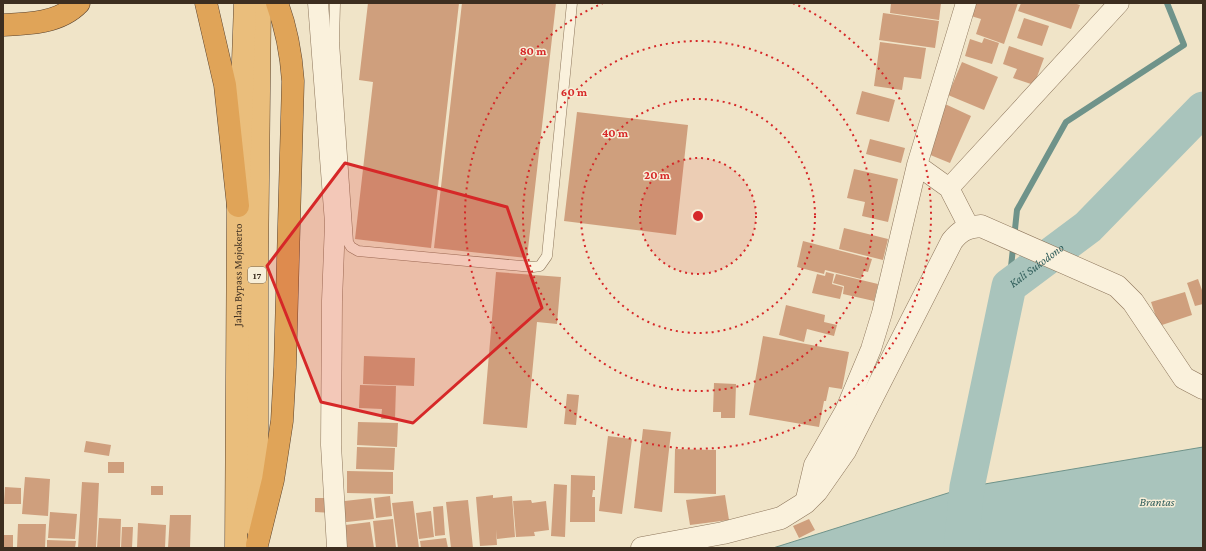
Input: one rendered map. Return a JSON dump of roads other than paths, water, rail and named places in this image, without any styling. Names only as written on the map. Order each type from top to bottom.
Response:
[{"type":"highway","points":[[3,25],[37,23],[72,10],[79,3]]},
{"type":"highway","points":[[206,3],[225,85],[238,206]]},
{"type":"highway","name":"Jalan Bypass Mojokerto","points":[[236,548],[238,206],[245,3]]},
{"type":"highway","name":"Jalan Bypass Mojokerto","points":[[257,547],[257,269],[260,3]]},
{"type":"highway","points":[[257,547],[274,480],[282,421],[286,367],[293,81],[291,51],[286,28],[277,3]]},
{"type":"street","points":[[318,3],[335,223],[332,301],[331,445],[337,548]]},
{"type":"street","points":[[805,503],[814,465],[845,411],[871,349],[882,313],[917,165],[966,3]]},
{"type":"street","points":[[949,188],[1119,3]]},
{"type":"street","points":[[917,165],[949,188],[969,227]]},
{"type":"street","points":[[642,548],[723,533],[781,518],[805,503],[817,491],[845,450],[952,241],[959,232],[969,227],[980,226],[1117,286],[1126,294],[1144,318],[1184,378],[1203,388]]},
{"type":"lane","points":[[335,3],[335,50],[348,242],[351,247],[358,251],[533,267],[540,266],[547,256],[572,3]]},
{"type":"water","name":"Brantas","points":[[1203,447],[1203,548],[773,548],[967,487]]},
{"type":"waterway","points":[[1009,286],[1017,210],[1066,122],[1184,45],[1167,3]]},
{"type":"waterway","name":"Kali Sukodono","points":[[961,548],[967,487],[1009,286],[1088,227],[1203,109]]}]
